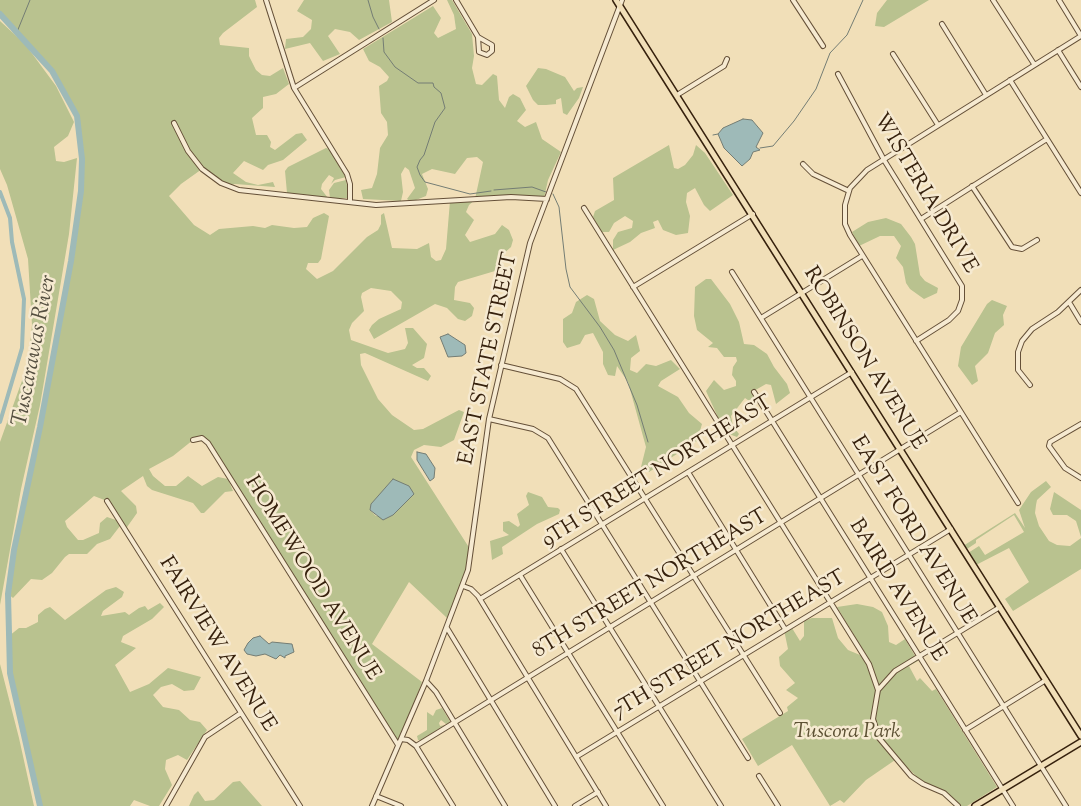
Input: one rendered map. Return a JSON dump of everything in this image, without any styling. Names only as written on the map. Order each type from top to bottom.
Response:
[{"type":"main road","name":"ROBINSON AVENUE","points":[[619,2],[1081,736]]},
{"type":"main road","points":[[975,806],[1081,742]]},
{"type":"street","points":[[266,0],[294,88],[346,174],[350,184],[350,202]]},
{"type":"street","points":[[294,88],[434,0]]},
{"type":"street","points":[[456,0],[478,37],[480,52],[487,56],[492,51],[492,45],[478,37]]},
{"type":"street","points":[[793,0],[823,46]]},
{"type":"street","points":[[993,0],[1034,64]]},
{"type":"street","points":[[1018,503],[862,256],[845,224],[845,206],[848,191],[862,174],[986,94],[1081,36],[1058,0]]},
{"type":"street","name":"EAST STATE STREET","points":[[372,806],[426,681],[463,586],[472,553],[489,418],[530,243],[619,2]]},
{"type":"street","points":[[942,24],[986,94]]},
{"type":"street","points":[[1058,50],[1081,87]]},
{"type":"street","points":[[893,54],[938,125]]},
{"type":"street","points":[[677,95],[724,66],[727,59]]},
{"type":"street","name":"WISTERIA DRIVE","points":[[838,74],[884,160],[958,277],[963,292],[960,307],[953,316],[916,341]]},
{"type":"street","points":[[1010,80],[1081,193]]},
{"type":"street","points":[[174,124],[197,165],[225,185],[256,192],[391,205],[511,196],[547,199]]},
{"type":"street","points":[[921,219],[1047,139]]},
{"type":"street","points":[[803,164],[813,174],[848,191]]},
{"type":"street","points":[[972,186],[1012,247],[1022,249],[1037,240]]},
{"type":"street","points":[[584,208],[869,664],[878,690],[873,719],[882,742],[912,776],[923,784],[944,793],[958,806]]},
{"type":"street","points":[[633,286],[753,214]]},
{"type":"street","points":[[761,318],[862,256]]},
{"type":"street","name":"EAST FORD AVENUE","points":[[732,272],[1066,806]]},
{"type":"street","points":[[1030,385],[1022,378],[1018,370],[1020,346],[1032,330],[1069,302],[1081,290]]},
{"type":"street","points":[[1069,302],[1081,322]]},
{"type":"street","points":[[501,364],[560,379],[573,386],[780,713]]},
{"type":"street","name":"9TH STREET NORTHEAST","points":[[480,600],[852,372]]},
{"type":"street","name":"BAIRD AVENUE","points":[[754,392],[1012,806]]},
{"type":"street","name":"8TH STREET NORTHEAST","points":[[416,746],[961,412]]},
{"type":"street","points":[[489,418],[533,429],[546,436],[652,602],[748,758]]},
{"type":"street","points":[[1081,424],[1050,442],[1049,446],[1065,468],[1081,478]]},
{"type":"street","name":"HOMEWOOD AVENUE","points":[[193,440],[202,438],[208,443],[398,745]]},
{"type":"street","points":[[688,472],[785,629]]},
{"type":"street","name":"FAIRVIEW AVENUE","points":[[106,501],[300,806]]},
{"type":"street","name":"7TH STREET NORTHEAST","points":[[576,757],[950,529]]},
{"type":"street","points":[[561,549],[721,806]]},
{"type":"street","points":[[520,575],[663,806]]},
{"type":"street","points":[[463,586],[475,592],[606,806]]},
{"type":"street","points":[[878,690],[893,673],[1000,607]]},
{"type":"street","points":[[447,628],[555,806]]},
{"type":"street","points":[[965,730],[1046,680]]},
{"type":"street","points":[[426,681],[432,686],[505,806]]},
{"type":"street","points":[[166,806],[205,737],[241,713]]},
{"type":"street","points":[[401,739],[408,740],[416,746],[453,806]]},
{"type":"street","points":[[759,776],[778,806]]},
{"type":"street","points":[[575,806],[598,792]]},
{"type":"street","points":[[376,796],[401,806]]},
{"type":"green space","points":[[0,0],[255,0],[257,7],[223,33],[219,38],[220,45],[249,48],[249,56],[256,70],[262,75],[270,76],[283,68],[289,84],[276,94],[263,97],[263,108],[252,118],[256,135],[267,135],[271,142],[270,147],[275,150],[296,134],[302,133],[307,140],[283,160],[268,165],[263,170],[244,161],[233,173],[246,182],[258,185],[273,182],[275,187],[235,184],[228,186],[202,169],[181,184],[169,196],[194,225],[210,235],[219,229],[253,226],[265,228],[272,225],[294,228],[307,227],[313,218],[324,213],[329,216],[321,259],[318,263],[308,263],[306,269],[317,279],[333,271],[367,237],[378,230],[381,224],[381,215],[384,213],[392,248],[417,249],[429,243],[431,257],[436,261],[441,260],[446,249],[450,201],[475,199],[483,162],[477,157],[467,158],[455,174],[432,169],[422,174],[428,189],[426,196],[411,202],[407,199],[415,188],[409,170],[405,167],[401,174],[403,192],[401,201],[363,199],[361,190],[372,188],[377,174],[380,148],[388,135],[387,122],[381,113],[379,86],[387,81],[389,77],[380,67],[369,61],[363,49],[433,6],[441,18],[434,33],[438,38],[456,29],[454,15],[447,0],[452,0],[472,34],[474,56],[472,68],[476,84],[482,85],[493,74],[497,76],[499,100],[505,108],[509,97],[513,94],[520,98],[526,110],[517,121],[525,127],[536,122],[542,139],[561,152],[548,180],[544,198],[476,199],[469,205],[466,212],[474,220],[465,235],[470,242],[495,234],[502,225],[509,230],[513,240],[511,247],[501,256],[495,271],[458,282],[455,287],[454,300],[470,303],[474,308],[472,316],[465,321],[458,319],[447,308],[435,304],[374,339],[369,330],[372,325],[379,319],[401,309],[402,302],[391,291],[371,288],[362,293],[364,311],[352,323],[349,330],[351,340],[388,353],[405,349],[408,343],[405,328],[413,328],[427,344],[424,358],[412,365],[417,368],[424,368],[431,376],[428,381],[365,353],[360,354],[361,365],[378,399],[392,415],[414,430],[423,429],[459,410],[464,412],[454,440],[441,447],[424,445],[414,450],[411,457],[470,549],[464,578],[447,618],[409,582],[372,644],[422,682],[398,745],[210,445],[204,440],[193,440],[173,456],[149,469],[153,476],[165,486],[176,486],[188,476],[202,486],[218,477],[228,479],[233,491],[225,492],[204,513],[201,513],[193,503],[152,490],[147,486],[143,476],[121,491],[136,506],[137,513],[125,530],[107,501],[94,496],[65,521],[67,527],[78,540],[83,540],[99,533],[100,523],[107,517],[116,520],[120,526],[110,539],[97,544],[87,554],[69,554],[52,573],[42,580],[31,579],[13,598],[8,594],[71,261],[81,191],[82,159],[77,116],[52,71],[0,14]],"holes":[[[414,494],[393,515],[376,516],[370,510],[371,504]]]},
{"type":"green space","points":[[304,0],[389,0],[392,22],[359,40],[350,32],[335,29],[328,36],[340,54],[323,61],[310,43],[285,49],[286,39],[303,37],[311,29],[312,20],[297,11]]},
{"type":"green space","points":[[887,0],[929,0],[884,27],[875,26],[877,13]]},
{"type":"green space","points":[[0,21],[25,44],[56,86],[74,122],[68,136],[54,147],[56,161],[64,162],[77,158],[69,234],[40,405],[21,489],[0,605],[0,442],[28,364],[32,325],[28,259],[7,185],[0,169]]},
{"type":"green space","points":[[538,68],[546,69],[565,77],[574,91],[577,88],[583,87],[579,98],[567,115],[563,113],[561,98],[556,100],[556,104],[546,105],[538,105],[533,100],[526,86]]},
{"type":"green space","points":[[669,145],[674,168],[678,169],[685,165],[693,155],[696,145],[705,153],[733,195],[710,211],[704,205],[695,188],[687,193],[686,202],[690,216],[688,233],[676,235],[663,230],[658,220],[653,222],[655,228],[641,233],[630,242],[613,250],[613,240],[618,232],[632,228],[633,221],[625,216],[614,223],[609,232],[602,232],[593,217],[595,211],[614,200],[613,178]]},
{"type":"green space","points":[[326,148],[329,149],[346,177],[335,180],[331,184],[334,178],[329,175],[322,184],[321,189],[328,198],[287,193],[285,171],[288,167]]},
{"type":"green space","points":[[346,180],[349,195],[347,198],[330,198],[329,190],[334,183]]},
{"type":"green space","points":[[886,218],[901,224],[911,237],[915,244],[920,275],[925,281],[938,288],[937,293],[924,299],[910,289],[906,283],[903,267],[896,258],[901,246],[894,236],[880,236],[859,246],[852,232],[868,222]]},
{"type":"green space","points":[[706,279],[711,279],[730,304],[739,322],[744,344],[754,345],[767,354],[787,384],[790,393],[776,404],[771,385],[766,384],[752,392],[757,402],[755,405],[745,398],[731,416],[733,426],[739,434],[737,437],[729,434],[721,424],[706,391],[714,380],[724,390],[736,386],[736,381],[732,375],[733,367],[737,361],[736,357],[724,357],[717,348],[708,347],[713,343],[697,330],[694,316],[695,287]]},
{"type":"green space","points":[[587,295],[594,299],[600,321],[615,335],[628,341],[636,335],[640,351],[631,358],[630,370],[637,373],[646,364],[656,366],[671,360],[680,369],[661,381],[658,386],[678,397],[689,413],[702,424],[697,441],[649,472],[641,467],[646,447],[628,382],[617,366],[615,376],[608,375],[603,364],[603,352],[593,333],[585,335],[580,344],[567,348],[563,342],[563,319],[572,313],[576,302]]},
{"type":"green space","points":[[992,300],[1007,306],[1003,315],[1004,325],[995,333],[988,353],[975,366],[978,381],[972,385],[958,366],[961,347],[987,304]]},
{"type":"green space","points":[[1046,481],[1051,487],[1037,500],[1036,505],[1035,513],[1039,526],[1049,541],[1057,545],[1070,546],[1081,538],[1081,569],[1013,611],[1005,599],[1029,582],[1009,548],[976,565],[968,553],[979,546],[985,555],[1024,532],[1014,515],[976,540],[976,543],[967,549],[963,546],[1015,513],[1025,528],[1019,510],[1031,492]]},
{"type":"green space","points":[[528,492],[542,497],[548,507],[558,508],[560,510],[559,514],[537,524],[502,547],[503,554],[492,560],[490,541],[509,535],[503,531],[503,522],[509,521],[518,527],[520,525],[517,514],[529,505],[526,496]]},
{"type":"green space","points":[[1054,492],[1081,510],[1081,537],[1076,521],[1067,515],[1053,515],[1050,509]]},
{"type":"green space","points":[[116,587],[124,592],[122,597],[103,611],[101,616],[125,612],[129,615],[139,608],[145,606],[148,610],[160,603],[164,607],[152,619],[123,636],[121,642],[136,648],[115,665],[130,692],[149,684],[168,668],[201,677],[194,690],[184,691],[172,684],[161,687],[153,695],[163,707],[179,710],[190,720],[200,722],[207,730],[187,760],[178,755],[166,760],[165,769],[172,785],[159,806],[150,806],[134,800],[130,806],[40,806],[10,673],[9,636],[19,628],[26,628],[38,622],[38,615],[45,609],[50,607],[65,620],[106,590]]},
{"type":"green space","name":"Tuscora Park","points":[[857,604],[873,607],[882,612],[888,626],[889,642],[896,645],[905,639],[918,661],[909,666],[917,681],[920,678],[932,691],[936,689],[997,787],[967,806],[961,806],[944,791],[922,782],[898,758],[866,780],[844,803],[840,800],[830,806],[792,745],[758,766],[742,739],[788,711],[787,707],[798,698],[786,690],[795,683],[780,666],[779,657],[788,649],[784,630],[792,628],[800,641],[804,636],[804,621],[812,618],[832,618],[838,638],[848,650],[860,655],[863,650],[837,607]]},
{"type":"green space","points":[[0,664],[19,738],[34,806],[0,806]]},
{"type":"green space","points":[[442,708],[451,723],[446,724],[441,720],[440,726],[445,725],[418,740],[417,736],[427,730],[427,712],[433,716],[436,710]]},
{"type":"green space","points":[[240,781],[262,806],[189,806],[198,791],[205,801],[214,800],[233,782]]},
{"type":"water","points":[[743,119],[752,120],[763,133],[756,147],[760,150],[753,152],[750,159],[742,166],[724,148],[718,134],[723,128]]},
{"type":"water","points":[[448,334],[465,345],[466,353],[462,356],[448,357],[440,337]]},
{"type":"water","points":[[417,452],[426,454],[435,468],[434,478],[430,481],[417,460]]},
{"type":"water","points":[[393,479],[409,486],[414,494],[393,515],[383,520],[370,510],[371,504]]},
{"type":"water","points":[[260,636],[269,644],[272,642],[292,644],[294,652],[285,656],[285,658],[280,655],[276,659],[265,654],[256,656],[247,654],[244,650],[248,643],[253,638]]},
{"type":"waterway","points":[[17,32],[30,0]]},
{"type":"waterway","points":[[368,0],[379,29]]},
{"type":"waterway","points":[[458,0],[461,5]]},
{"type":"waterway","points":[[760,148],[773,146],[794,121],[816,89],[830,53],[847,35],[863,0]]},
{"type":"waterway","name":"Tuscarawas River","points":[[0,14],[52,71],[77,116],[82,159],[81,191],[71,261],[40,427],[14,550],[8,594],[10,673],[40,806]]},
{"type":"waterway","points":[[383,38],[384,52],[395,67],[418,83],[433,83],[434,87],[441,93],[445,108],[435,122],[424,155],[417,167],[420,175],[425,182],[470,194],[491,191]]},
{"type":"waterway","points":[[713,135],[718,134]]},
{"type":"waterway","points":[[494,190],[532,187],[546,192]]},
{"type":"waterway","points":[[0,192],[10,218],[12,242],[24,299],[22,348],[0,422]]},
{"type":"waterway","points":[[553,194],[559,207],[566,269],[570,287],[600,327],[614,350],[637,405],[648,442]]}]
